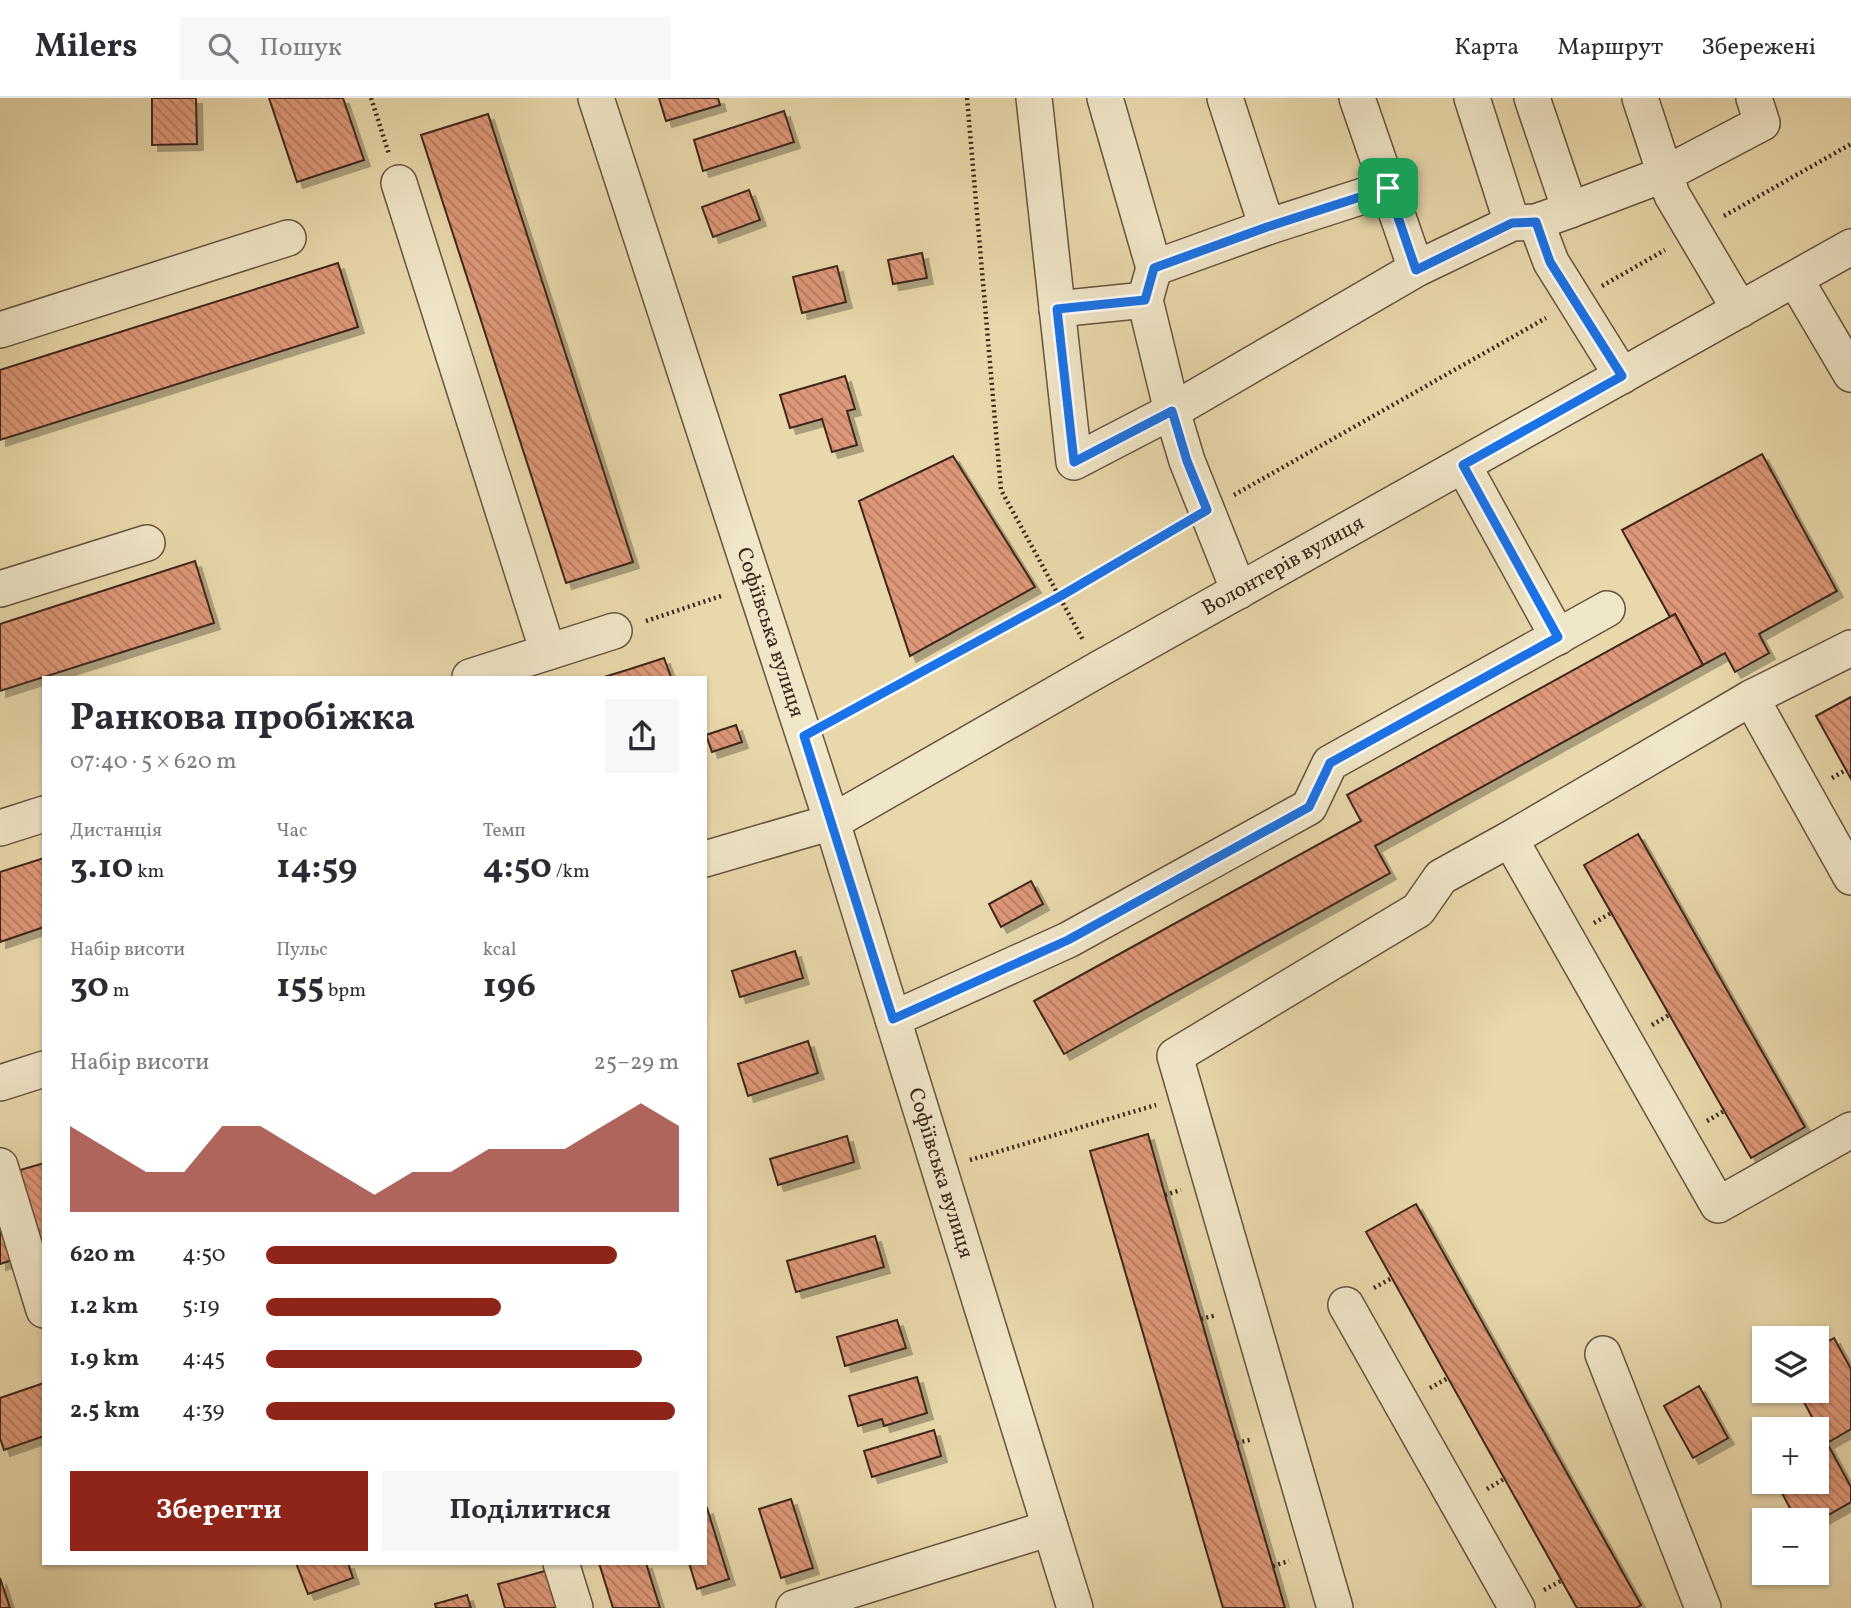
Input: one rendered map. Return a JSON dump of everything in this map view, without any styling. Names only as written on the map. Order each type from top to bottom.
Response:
[{"type":"street","name":"Софіївська вулиця","points":[[596,98],[832,822],[1074,1608]]},
{"type":"street","points":[[1034,98],[1074,462],[1172,411],[1416,270],[1524,223],[1570,210],[1665,174],[1762,122],[1754,98]]},
{"type":"street","points":[[1105,98],[1150,284],[1172,411],[1187,461],[1239,591]]},
{"type":"street","points":[[1225,98],[1267,227]]},
{"type":"street","points":[[1357,98],[1416,270]]},
{"type":"street","points":[[1472,98],[1524,223],[1622,376]]},
{"type":"street","points":[[1532,98],[1570,210]]},
{"type":"street","points":[[1640,98],[1672,195],[1740,310]]},
{"type":"street","points":[[398,183],[548,652]]},
{"type":"street","points":[[1057,309],[1150,284],[1267,227],[1388,188]]},
{"type":"street","points":[[0,330],[288,238]]},
{"type":"street","name":"Волонтерів вулиця","points":[[707,858],[832,822],[1099,668],[1851,247]]},
{"type":"street","points":[[1795,279],[1851,374]]},
{"type":"street","points":[[1463,465],[1558,637]]},
{"type":"street","points":[[0,589],[147,543]]},
{"type":"street","points":[[893,1019],[1068,940],[1309,807],[1330,763],[1607,610]]},
{"type":"street","points":[[473,676],[614,631]]},
{"type":"street","points":[[1335,1608],[1175,1056],[1418,910],[1441,877],[1751,698],[1851,648]]},
{"type":"street","points":[[1751,698],[1851,877]]},
{"type":"street","points":[[0,828],[42,815]]},
{"type":"street","points":[[1510,839],[1718,1205],[1851,1130]]},
{"type":"street","points":[[0,1083],[42,1070]]},
{"type":"street","points":[[0,1166],[42,1303]]},
{"type":"street","points":[[1346,1304],[1517,1608]]},
{"type":"street","points":[[1603,1354],[1703,1608]]},
{"type":"street","points":[[794,1608],[1050,1528]]},
{"type":"street","points":[[562,1565],[575,1608]]},
{"type":"path","points":[[371,98],[398,183]]},
{"type":"path","points":[[967,98],[1001,490],[1099,668]]},
{"type":"path","points":[[804,736],[1059,597],[1851,144]]},
{"type":"path","points":[[614,631],[755,585]]},
{"type":"path","points":[[939,1169],[1186,1096]]},
{"type":"building","points":[[152,98],[196,98],[197,144],[152,145]]},
{"type":"building","points":[[269,98],[343,98],[364,160],[297,182]]},
{"type":"building","points":[[659,98],[718,98],[720,105],[666,121]]},
{"type":"building","points":[[784,111],[794,142],[703,171],[694,140]]},
{"type":"building","points":[[488,114],[633,562],[566,583],[421,135]]},
{"type":"building","points":[[749,190],[760,220],[713,237],[702,207]]},
{"type":"building","points":[[922,253],[927,278],[893,284],[888,260]]},
{"type":"building","points":[[338,263],[358,327],[0,440],[0,370]]},
{"type":"building","points":[[837,266],[846,302],[802,313],[793,277]]},
{"type":"building","points":[[845,376],[855,409],[847,411],[857,445],[832,452],[822,419],[790,428],[780,395]]},
{"type":"building","points":[[1762,454],[1837,591],[1759,634],[1769,653],[1735,672],[1725,653],[1703,665],[1675,614],[1670,617],[1622,530]]},
{"type":"building","points":[[953,456],[1035,587],[910,656],[859,501]]},
{"type":"building","points":[[195,561],[214,623],[0,691],[0,624]]},
{"type":"building","points":[[1675,614],[1703,665],[1375,846],[1390,873],[1064,1054],[1034,1001],[1361,821],[1347,795]]},
{"type":"building","points":[[664,658],[671,676],[607,676]]},
{"type":"building","points":[[1851,697],[1851,779],[1816,716]]},
{"type":"building","points":[[736,725],[742,742],[712,752],[707,735]]},
{"type":"building","points":[[1638,834],[1805,1127],[1751,1158],[1584,865]]},
{"type":"building","points":[[42,859],[42,928],[0,942],[0,872]]},
{"type":"building","points":[[1031,881],[1043,904],[1001,927],[989,904]]},
{"type":"building","points":[[795,951],[803,978],[740,997],[732,971]]},
{"type":"building","points":[[808,1041],[818,1073],[748,1096],[738,1064]]},
{"type":"building","points":[[1148,1134],[1285,1608],[1223,1608],[1090,1151]]},
{"type":"building","points":[[847,1136],[854,1162],[778,1185],[770,1159]]},
{"type":"building","points":[[42,1164],[42,1247],[34,1249],[10,1173]]},
{"type":"building","points":[[0,1190],[21,1257],[0,1264]]},
{"type":"building","points":[[1416,1204],[1641,1605],[1636,1608],[1577,1608],[1366,1232]]},
{"type":"building","points":[[875,1236],[884,1267],[796,1292],[787,1261]]},
{"type":"building","points":[[897,1320],[906,1348],[845,1366],[837,1337]]},
{"type":"building","points":[[1834,1338],[1851,1369],[1851,1429],[1829,1442],[1829,1417],[1812,1417],[1804,1403],[1829,1403],[1829,1341]]},
{"type":"building","points":[[917,1377],[927,1413],[884,1426],[882,1419],[858,1426],[849,1396]]},
{"type":"building","points":[[42,1384],[42,1437],[4,1450],[0,1438],[0,1398]]},
{"type":"building","points":[[1699,1386],[1728,1438],[1693,1458],[1664,1406]]},
{"type":"building","points":[[934,1430],[941,1456],[872,1477],[864,1451]]},
{"type":"building","points":[[1829,1447],[1851,1487],[1851,1502],[1829,1515],[1829,1508],[1790,1508],[1782,1494],[1829,1494]]},
{"type":"building","points":[[791,1499],[813,1568],[781,1578],[759,1509]]},
{"type":"building","points":[[707,1508],[729,1579],[697,1589],[690,1565],[707,1565]]},
{"type":"building","points":[[297,1565],[349,1565],[353,1578],[308,1594]]},
{"type":"building","points":[[600,1565],[647,1565],[660,1608],[613,1608]]},
{"type":"building","points":[[552,1569],[564,1608],[505,1608],[498,1584]]},
{"type":"building","points":[[0,1578],[10,1608],[0,1608]]},
{"type":"building","points":[[467,1595],[471,1608],[436,1608],[435,1604]]},
{"type":"route","points":[[1388,188],[1416,270],[1512,223],[1536,222],[1550,262],[1622,376],[1463,465],[1558,637],[1330,763],[1309,807],[1068,940],[893,1019],[804,736],[1059,597],[1207,510],[1187,461],[1172,411],[1074,462],[1057,309],[1145,300],[1154,268],[1267,227],[1388,188]]}]
